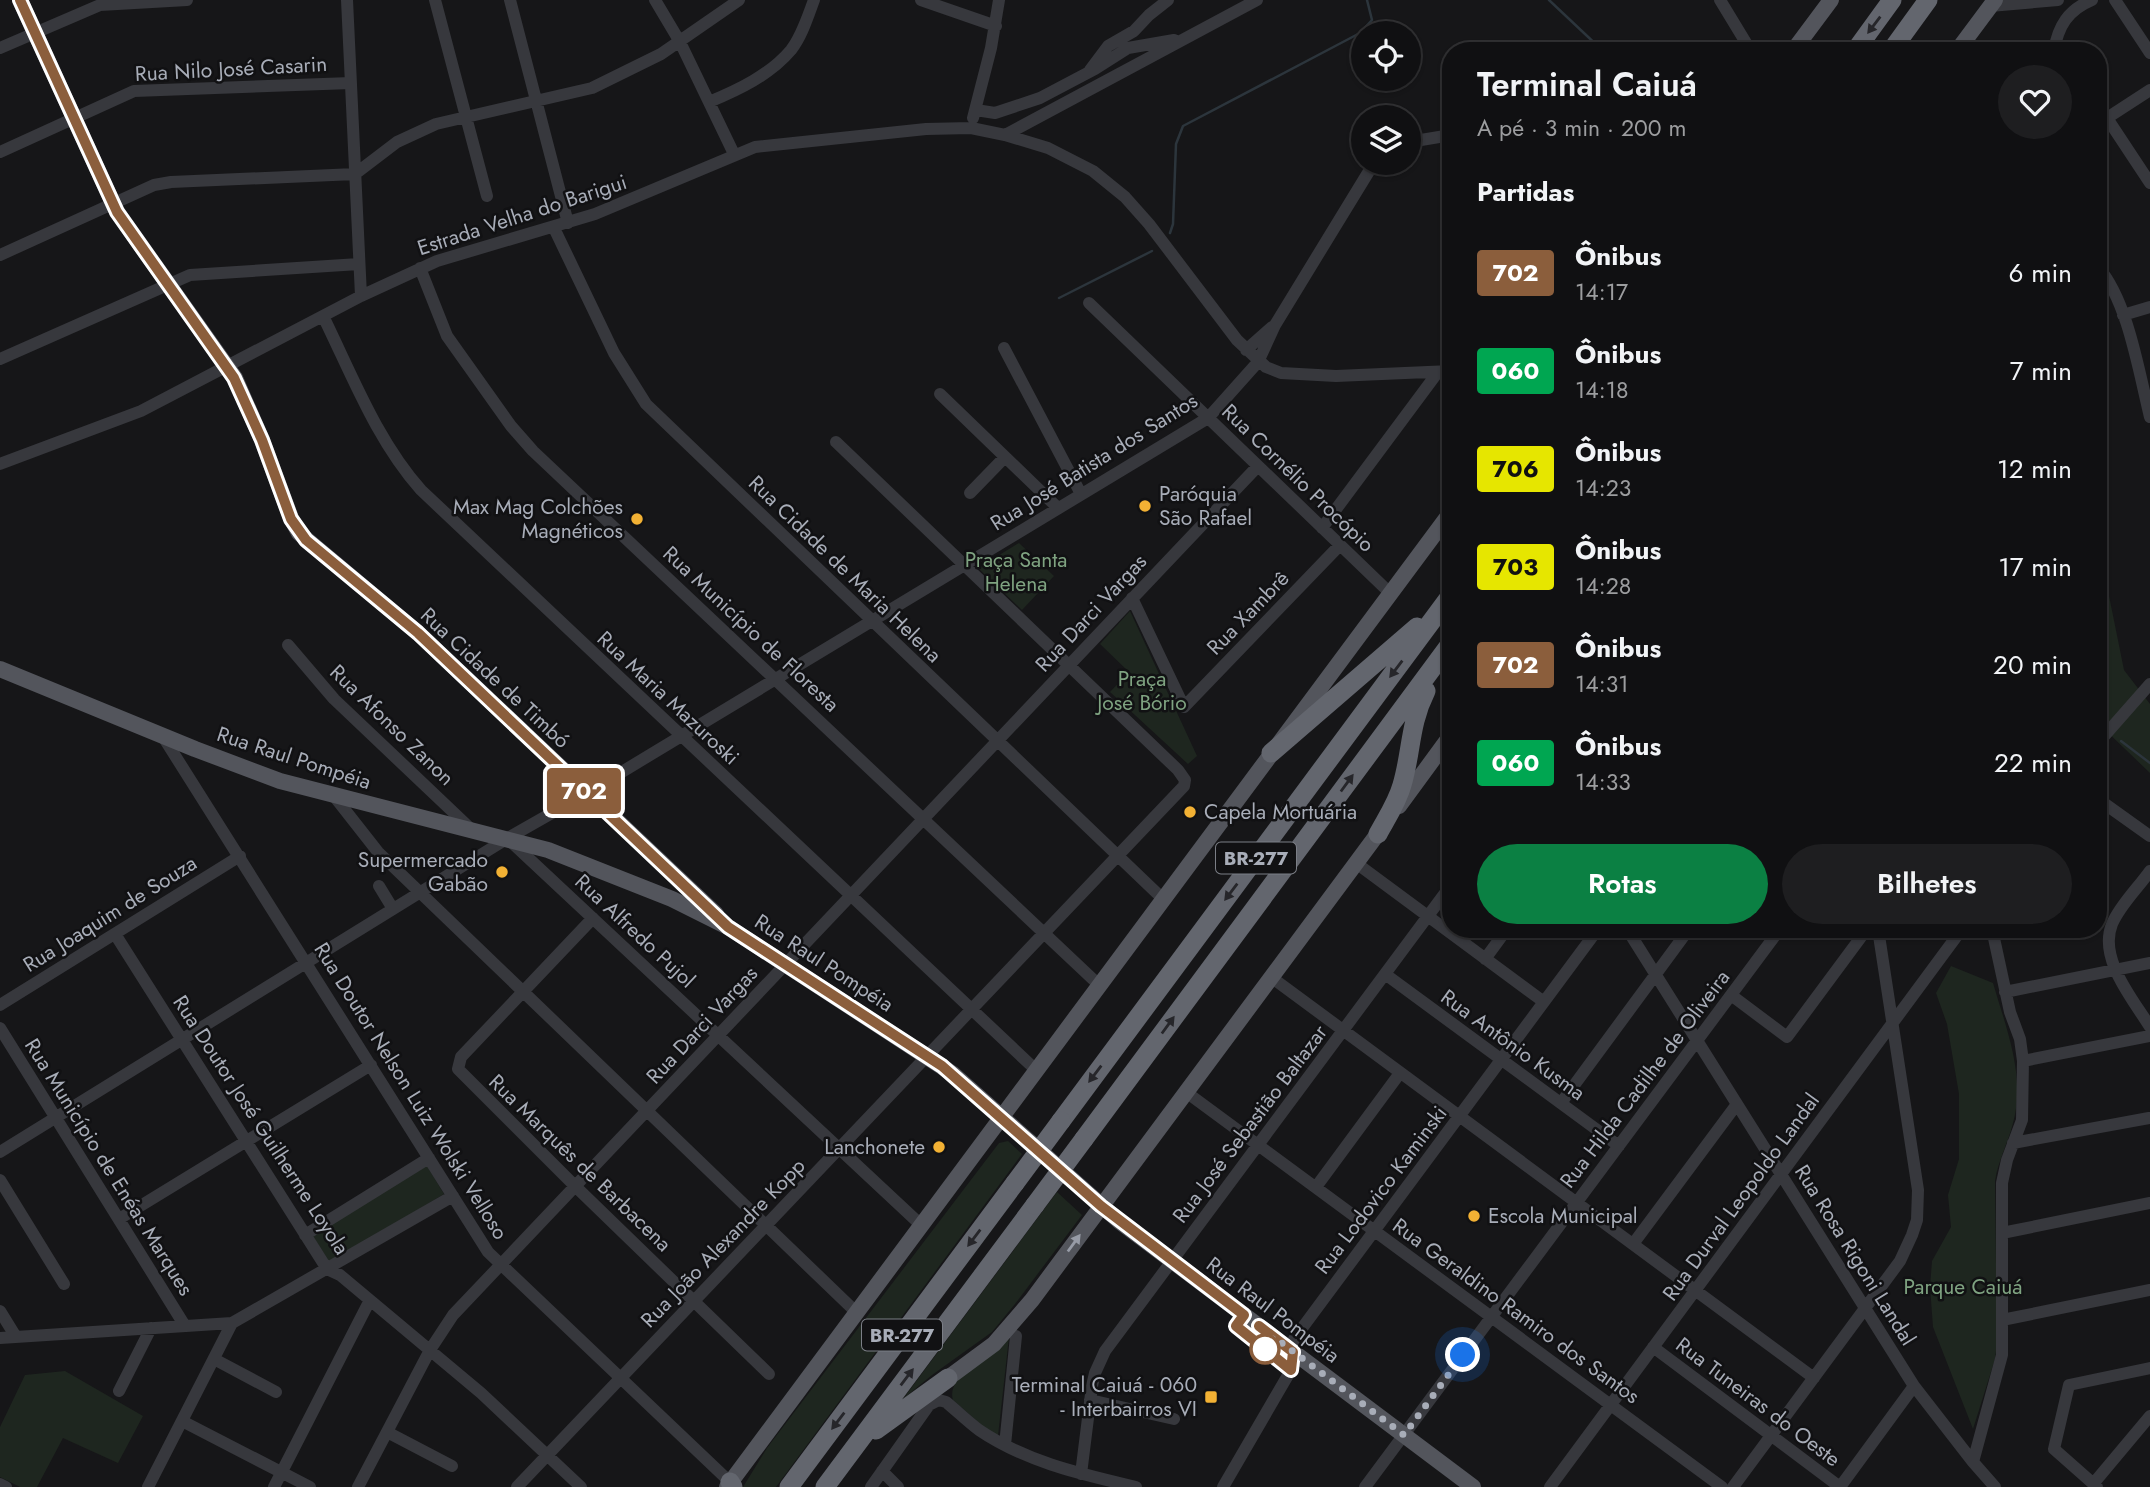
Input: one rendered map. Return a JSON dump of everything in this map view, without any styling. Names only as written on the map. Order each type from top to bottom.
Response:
[{"type":"highway","points":[[1862,42],[1892,0]]},
{"type":"highway","points":[[1898,42],[1928,0]]},
{"type":"highway","points":[[1271,753],[1442,603]]},
{"type":"highway","name":"BR-277","points":[[789,1487],[1442,607]]},
{"type":"highway","name":"BR-277","points":[[825,1487],[1442,656]]},
{"type":"highway","points":[[1378,834],[1402,786],[1415,713],[1442,661]]},
{"type":"highway","points":[[852,1451],[898,1413],[948,1378]]},
{"type":"main road","name":"Rua Cidade de Timbó","points":[[20,0],[120,219],[228,366],[246,402],[291,519],[299,533],[418,633],[728,927]]},
{"type":"main road","points":[[1800,42],[1831,0]]},
{"type":"main road","points":[[1964,42],[1993,3]]},
{"type":"main road","points":[[730,1485],[1442,524]]},
{"type":"main road","name":"Rua Raul Pompéia","points":[[0,669],[259,774],[334,796],[531,844],[582,862],[676,901],[728,927],[787,963],[962,1081],[1101,1206],[1473,1487]]},
{"type":"main road","points":[[948,1378],[983,1354],[1005,1333],[1442,748]]},
{"type":"main road","points":[[665,867],[676,901],[689,900],[693,891]]},
{"type":"street","points":[[0,48],[100,5],[187,0]]},
{"type":"street","points":[[347,0],[361,296]]},
{"type":"street","points":[[435,0],[487,196]]},
{"type":"street","points":[[510,0],[568,223]]},
{"type":"street","points":[[655,0],[680,42],[734,155]]},
{"type":"street","points":[[0,255],[145,188],[163,183],[355,174],[409,135],[436,124],[592,88],[680,42],[740,0]]},
{"type":"street","points":[[709,103],[747,85],[783,57],[797,40],[814,0]]},
{"type":"street","points":[[921,0],[996,26]]},
{"type":"street","points":[[971,128],[996,26],[999,0]]},
{"type":"street","points":[[1088,73],[1108,46],[1134,31],[1168,0]]},
{"type":"street","points":[[1005,135],[1256,0]]},
{"type":"street","points":[[1720,0],[1746,42]]},
{"type":"street","points":[[1993,3],[2058,0]]},
{"type":"street","points":[[2057,42],[2062,23],[2070,12],[2092,0]]},
{"type":"street","points":[[2115,0],[2150,53]]},
{"type":"street","points":[[975,110],[995,113],[1040,98],[1133,46],[1182,39]]},
{"type":"street","name":"Rua Nilo José Casarin","points":[[0,152],[127,93],[140,90],[351,83]]},
{"type":"street","points":[[2150,90],[2107,118],[2150,183]]},
{"type":"street","name":"Estrada Velha do Barigui","points":[[0,464],[141,411],[361,296],[450,257],[554,228],[616,206],[734,155],[765,145],[926,129],[971,128],[1005,135],[1067,156],[1087,167],[1114,187],[1157,233],[1246,350],[1258,362],[1275,371],[1353,376],[1442,372]]},
{"type":"street","points":[[1421,140],[1442,136]]},
{"type":"street","name":"Rua José Batista dos Santos","points":[[0,1152],[508,838],[1208,418],[1258,362],[1275,325],[1367,175]]},
{"type":"street","name":"Rua Cidade de Maria Helena","points":[[554,228],[614,353],[646,404],[1163,899]]},
{"type":"street","points":[[0,359],[167,283],[201,273],[359,264]]},
{"type":"street","name":"Rua Município de Floresta","points":[[420,268],[447,336],[522,439],[1100,985]]},
{"type":"street","points":[[2107,279],[2123,315],[2146,382],[2150,417]]},
{"type":"street","name":"Rua Cornélio Procópio","points":[[1089,303],[1390,593]]},
{"type":"street","points":[[2123,315],[2150,307]]},
{"type":"street","name":"Rua Maria Mazuroski","points":[[323,316],[379,429],[409,477],[1036,1070]]},
{"type":"street","name":"Rua José Batista dos Santos","points":[[1246,350],[1275,325]]},
{"type":"street","points":[[1004,348],[1081,494]]},
{"type":"street","points":[[1322,528],[1442,375]]},
{"type":"street","points":[[940,394],[1058,508]]},
{"type":"street","points":[[836,442],[1069,665]]},
{"type":"street","points":[[970,494],[1005,457]]},
{"type":"street","name":"Rua Darci Vargas","points":[[359,1487],[429,1350],[453,1315],[1258,466]]},
{"type":"street","name":"Rua Xambrê","points":[[1132,598],[1184,707],[1340,545]]},
{"type":"street","name":"Rua Afonso Zanon","points":[[289,645],[334,699],[473,830]]},
{"type":"street","name":"Rua João Alexandre Kopp","points":[[517,1487],[1182,791],[1185,780],[1178,769],[1069,665]]},
{"type":"street","points":[[2107,733],[2150,684]]},
{"type":"street","name":"Rua Doutor Nelson Luiz Wolski Velloso","points":[[162,735],[483,1244],[500,1265],[730,1485]]},
{"type":"street","points":[[189,775],[190,761],[195,749]]},
{"type":"street","points":[[334,796],[368,842],[419,893],[856,1312]]},
{"type":"street","points":[[2107,805],[2150,836]]},
{"type":"street","points":[[531,844],[544,818]]},
{"type":"street","name":"Rua Alfredo Pujol","points":[[508,838],[921,1225]]},
{"type":"street","name":"Rua Joaquim de Souza","points":[[0,1005],[240,856]]},
{"type":"street","points":[[1356,863],[1442,927]]},
{"type":"street","points":[[2150,871],[2111,926],[2110,956],[2150,1027]]},
{"type":"street","points":[[379,886],[393,909]]},
{"type":"street","name":"Rua José Sebastião Baltazar","points":[[1081,1474],[1095,1373],[1105,1351],[1442,898]]},
{"type":"street","points":[[523,992],[593,918]]},
{"type":"street","name":"Rua Doutor José Guilherme Loyola","points":[[115,934],[327,1269],[340,1275],[487,1399],[581,1487]]},
{"type":"street","points":[[1457,938],[1544,1002]]},
{"type":"street","points":[[1485,959],[1500,938]]},
{"type":"street","name":"Rua Lodovico Kaminski","points":[[1223,1487],[1291,1370],[1294,1339],[1591,938]]},
{"type":"street","name":"Rua Rosa Rigoni Landal","points":[[1632,938],[1914,1386],[1972,1462],[1995,1487]]},
{"type":"street","points":[[1561,1103],[1682,938]]},
{"type":"street","name":"Rua Hilda Cadilhe de Oliveira","points":[[1365,1487],[1773,938]]},
{"type":"street","points":[[1731,995],[1787,1037],[1860,938]]},
{"type":"street","points":[[1733,1487],[1906,1250],[1917,1220],[1917,1176],[1879,938]]},
{"type":"street","name":"Rua Durval Leopoldo Landal","points":[[1550,1487],[1955,938]]},
{"type":"street","points":[[1972,1462],[2001,1363],[2004,1171],[2023,1111],[2021,1044],[2005,992],[1994,938]]},
{"type":"street","points":[[2005,992],[2150,963]]},
{"type":"street","name":"Rua Antônio Kusma","points":[[1385,974],[1619,1146]]},
{"type":"street","points":[[1271,978],[1814,1378]]},
{"type":"street","name":"Rua Marquês de Barbacena","points":[[523,992],[461,1057],[458,1065],[460,1073],[769,1374]]},
{"type":"street","name":"Rua Município de Enéas Marques","points":[[0,1028],[185,1326]]},
{"type":"street","points":[[2023,1061],[2150,1036]]},
{"type":"street","points":[[119,1219],[371,1065]]},
{"type":"street","points":[[1316,1187],[1401,1073]]},
{"type":"street","name":"Rua Geraldino Ramiro dos Santos","points":[[1186,1091],[1722,1487]]},
{"type":"street","points":[[1633,1244],[1737,1104]]},
{"type":"street","points":[[2013,1143],[2149,1118]]},
{"type":"street","points":[[305,1235],[429,1158]]},
{"type":"street","points":[[0,1180],[64,1284]]},
{"type":"street","points":[[0,1338],[232,1323],[453,1196]]},
{"type":"street","points":[[2002,1233],[2150,1203]]},
{"type":"street","points":[[2003,1320],[2150,1290]]},
{"type":"street","points":[[274,1487],[370,1300]]},
{"type":"street","points":[[0,1311],[16,1337]]},
{"type":"street","points":[[152,1486],[232,1323]]},
{"type":"street","points":[[119,1391],[151,1328]]},
{"type":"street","points":[[1005,1445],[1016,1336]]},
{"type":"street","name":"Rua Tuneiras do Oeste","points":[[1653,1347],[1840,1487]]},
{"type":"street","points":[[214,1359],[276,1392]]},
{"type":"street","points":[[2150,1368],[2069,1385],[2054,1449],[2095,1486],[2150,1416]]},
{"type":"street","points":[[1840,1487],[1914,1386]]},
{"type":"street","points":[[1090,1400],[1174,1419]]},
{"type":"street","points":[[871,1487],[929,1405],[939,1401],[946,1402],[978,1429],[1005,1445],[1046,1464],[1136,1487]]},
{"type":"street","points":[[182,1421],[310,1487]]},
{"type":"street","points":[[387,1432],[452,1466]]},
{"type":"street","points":[[881,1471],[898,1487]]},
{"type":"street","points":[[0,1484],[6,1487]]},
{"type":"green space","name":"Praça Santa Helena","points":[[1019,543],[1054,576],[1022,610],[978,568]]},
{"type":"green space","points":[[2107,586],[2124,670],[2150,704],[2150,773],[2107,732]]},
{"type":"green space","name":"Praça José Bório","points":[[1130,611],[1197,756],[1188,764],[1110,692],[1129,672],[1100,644]]},
{"type":"green space","name":"Parque Caiuá","points":[[1951,966],[1993,983],[2013,1052],[2017,1088],[2013,1123],[1995,1181],[1995,1359],[1973,1429],[1933,1327],[1930,1287],[1932,1261],[1951,1227],[1948,1195],[1959,1159],[1959,1094],[1947,1024],[1936,993]]},
{"type":"green space","points":[[1008,1141],[1022,1154],[776,1487],[743,1487],[767,1448],[999,1143]]},
{"type":"green space","points":[[426,1164],[444,1194],[330,1263],[312,1235]]},
{"type":"green space","points":[[1057,1192],[1082,1215],[992,1332],[903,1399]]},
{"type":"green space","points":[[1009,1337],[998,1436],[953,1400],[952,1391],[963,1373]]},
{"type":"green space","points":[[65,1371],[143,1416],[118,1463],[63,1438],[37,1487],[20,1487],[0,1477],[0,1427],[25,1375]]},
{"type":"waterway","points":[[1170,233],[1173,224],[1176,144],[1183,126],[1360,33],[1372,20],[1367,0]]},
{"type":"waterway","points":[[1549,0],[1593,42]]},
{"type":"waterway","points":[[1059,298],[1152,251]]},
{"type":"waterway","points":[[2121,741],[2150,763]]},
{"type":"bus line","name":"702","points":[[20,0],[117,212],[228,366],[262,440],[291,519],[299,533],[418,633],[728,927],[787,963],[953,1074],[1119,1221],[1244,1315],[1236,1326],[1291,1370],[1293,1352],[1259,1326]]},
{"type":"place","name":"Paróquia São Rafael","points":[[1145,506]]},
{"type":"place","name":"Max Mag Colchões Magnéticos","points":[[637,519]]},
{"type":"place","name":"Capela Mortuária","points":[[1190,812]]},
{"type":"place","name":"Supermercado Gabão","points":[[502,872]]},
{"type":"place","name":"Lanchonete","points":[[939,1147]]},
{"type":"place","name":"Escola Municipal","points":[[1474,1216]]},
{"type":"place","name":"Terminal Caiuá - 060 - Interbairros VI","points":[[1211,1397]]},
{"type":"route","points":[[1265,1349],[1274,1337],[1404,1435],[1463,1355]]}]
